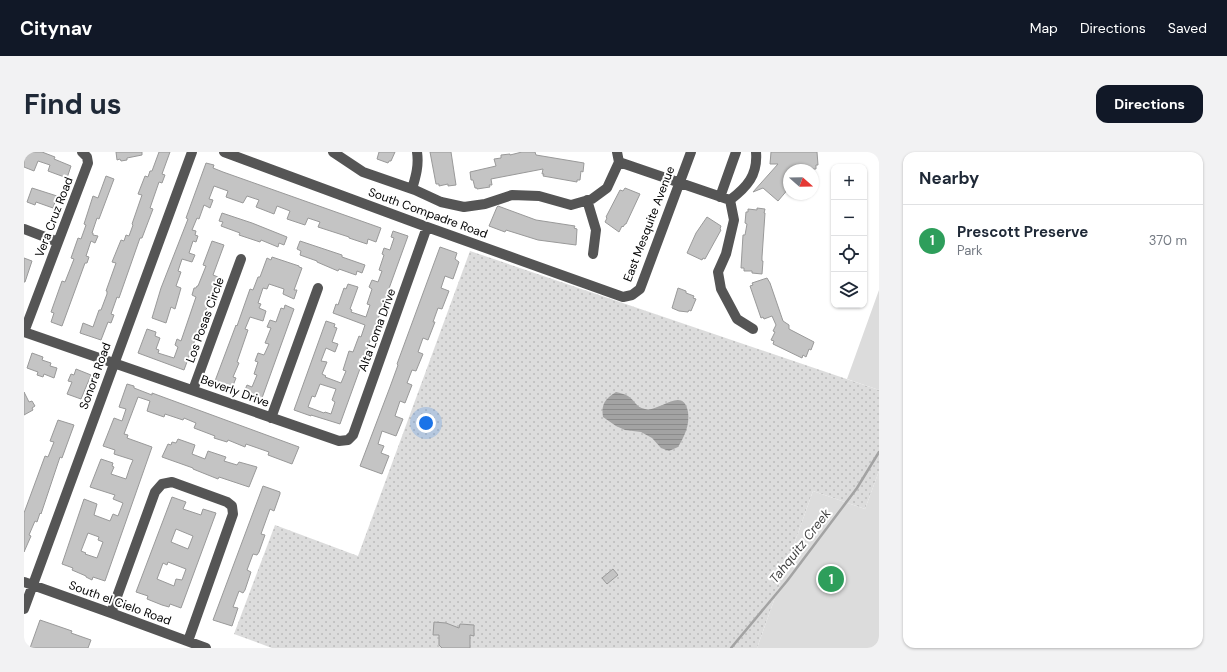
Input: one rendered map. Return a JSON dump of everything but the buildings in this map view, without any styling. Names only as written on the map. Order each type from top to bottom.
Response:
[{"type":"street","name":"Sonora Road","points":[[24,609],[28,584],[114,363],[192,152]]},
{"type":"street","name":"South Compadre Road","points":[[224,152],[623,297]]},
{"type":"street","points":[[333,152],[363,172],[412,189],[441,202],[464,207],[486,204],[512,195],[539,196],[570,206],[592,199],[607,188],[618,157],[725,199],[742,191],[751,181],[757,161],[756,152]]},
{"type":"street","points":[[412,189],[418,171],[417,152]]},
{"type":"street","name":"East Mesquite Avenue","points":[[623,297],[632,295],[640,289],[691,152]]},
{"type":"street","points":[[736,152],[725,199],[734,220],[726,254],[718,272],[721,290],[736,319],[753,329]]},
{"type":"street","name":"Vera Cruz Road","points":[[24,332],[88,163],[84,154]]},
{"type":"street","points":[[587,200],[596,230],[592,254]]},
{"type":"street","name":"Alta Loma Drive","points":[[348,440],[353,435],[427,227]]},
{"type":"street","points":[[24,229],[58,242]]},
{"type":"street","name":"Los Posas Circle","points":[[193,390],[241,259]]},
{"type":"street","points":[[271,418],[318,288]]},
{"type":"street","name":"Beverly Drive","points":[[24,332],[339,441],[348,440]]},
{"type":"street","points":[[111,613],[155,492],[162,484],[172,482],[227,502],[232,506],[233,514],[188,641]]},
{"type":"street","name":"South el Cielo Road","points":[[28,584],[206,648]]},
{"type":"shaded area","points":[[470,251],[879,390],[879,471],[865,509],[813,491],[757,648],[272,648],[234,634],[275,525],[358,556]]},
{"type":"shaded area","points":[[879,290],[879,390],[847,379]]},
{"type":"shaded area","points":[[616,392],[628,396],[639,407],[645,409],[651,409],[676,400],[685,404],[688,412],[688,422],[678,447],[669,451],[661,448],[652,438],[641,432],[625,430],[603,417],[603,405],[609,397]]},
{"type":"shaded area","points":[[879,471],[879,648],[757,648],[813,491],[865,509]]},
{"type":"waterway","name":"Tahquitz Creek","points":[[731,648],[787,581],[857,488],[879,452]]},
{"type":"place","name":"Prescott Preserve","points":[[831,579]]}]
